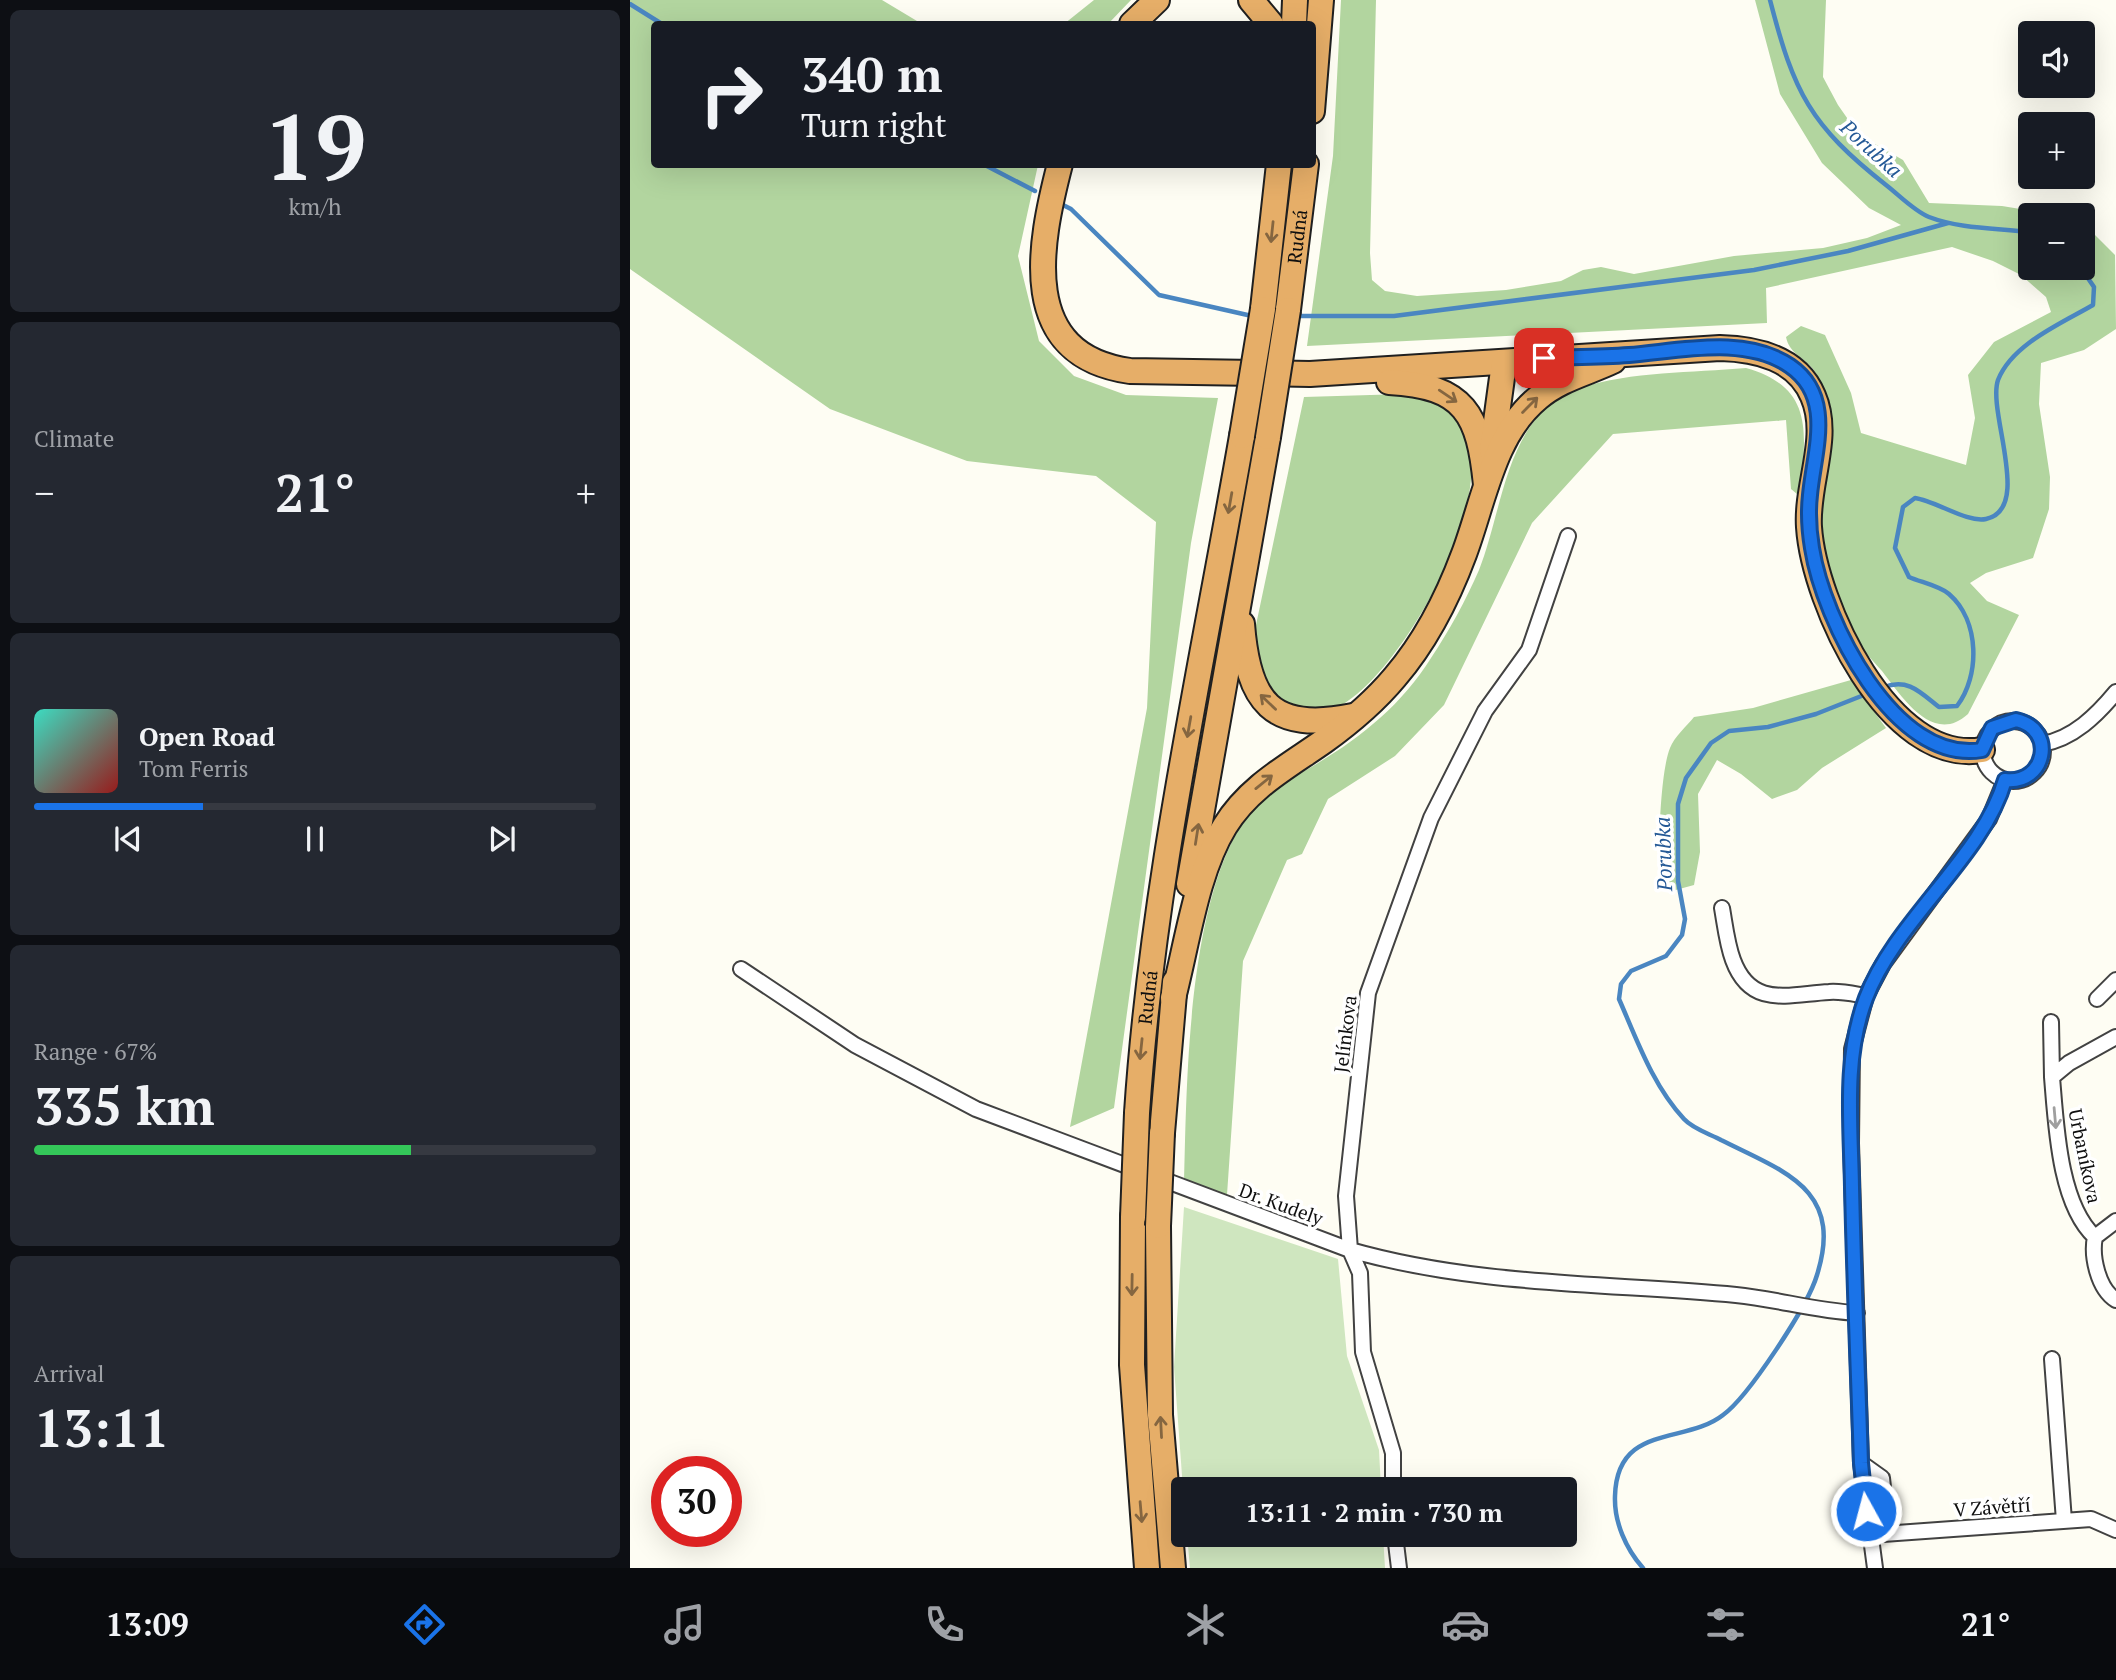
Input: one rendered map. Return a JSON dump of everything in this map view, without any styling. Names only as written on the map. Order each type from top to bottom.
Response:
[{"type":"highway","points":[[1251,0],[1268,21]]},
{"type":"highway","points":[[1294,21],[1295,0]]},
{"type":"highway","points":[[1316,62],[1321,0]]},
{"type":"highway","points":[[1135,21],[1158,1]]},
{"type":"highway","points":[[1059,168],[1044,232],[1042,275],[1046,301],[1055,324],[1077,352],[1095,363],[1130,371],[1310,374],[1739,349],[1772,356],[1802,377],[1814,398],[1820,420],[1809,510],[1812,550],[1828,606],[1861,668],[1897,717],[1914,733],[1955,751],[1982,750]]},
{"type":"highway","name":"Rudná","points":[[1147,1568],[1132,1365],[1133,1217],[1141,1050],[1158,914],[1263,309],[1279,168]]},
{"type":"highway","name":"Rudná","points":[[1174,1568],[1160,1415],[1158,1226],[1173,998],[1205,783],[1268,437],[1288,310],[1306,168]]},
{"type":"highway","points":[[1173,998],[1208,862],[1229,819],[1264,782],[1324,741],[1395,677],[1433,620],[1461,563],[1486,486],[1513,425],[1534,401],[1562,382],[1627,355]]},
{"type":"highway","points":[[1486,486],[1504,363]]},
{"type":"highway","points":[[1310,374],[1351,380],[1419,384],[1449,396],[1463,407],[1474,425],[1486,486]]},
{"type":"highway","points":[[1240,594],[1248,671],[1265,701],[1282,715],[1300,721],[1322,722],[1354,716]]},
{"type":"street","name":"Jelínkova","points":[[1393,1477],[1393,1453],[1363,1352],[1360,1273],[1350,1250],[1346,1196],[1368,993],[1432,818],[1485,711],[1529,650],[1568,536]]},
{"type":"street","points":[[2042,744],[2069,734],[2093,718],[2116,692]]},
{"type":"street","points":[[2007,721],[2028,724],[2037,733],[2042,744],[2041,762],[2037,770],[2023,780],[2005,780],[1986,766],[1982,750],[1987,734],[2007,721]]},
{"type":"street","points":[[1875,1568],[1861,1463],[1850,1091],[1853,1049],[1866,996],[1904,932],[1989,819],[2005,780]]},
{"type":"street","points":[[1722,908],[1733,961],[1744,981],[1759,994],[1776,997],[1832,992],[1866,996]]},
{"type":"street","name":"Dr. Kudely","points":[[741,969],[855,1045],[976,1110],[1350,1250],[1422,1268],[1550,1284],[1738,1295],[1818,1311],[1857,1313]]},
{"type":"street","points":[[2097,999],[2116,979]]},
{"type":"street","name":"Urbaníkova","points":[[2051,1022],[2057,1137],[2074,1208],[2082,1226],[2095,1237],[2116,1220]]},
{"type":"street","points":[[2052,1077],[2085,1052],[2116,1037]]},
{"type":"street","points":[[2095,1237],[2093,1250],[2098,1273],[2116,1300]]},
{"type":"street","points":[[2052,1359],[2064,1521]]},
{"type":"street","points":[[1861,1463],[1882,1478],[1888,1533]]},
{"type":"street","name":"V Závětří","points":[[1869,1535],[2091,1519],[2116,1530]]},
{"type":"street","points":[[1396,1547],[1398,1568]]},
{"type":"green space","points":[[630,0],[882,0],[917,21],[651,21],[651,168],[1037,168],[1018,256],[1039,341],[1074,376],[1126,395],[1218,398],[1191,543],[1114,1108],[1070,1127],[1147,708],[1156,522],[1096,476],[967,461],[830,409],[630,269]]},
{"type":"green space","points":[[1094,0],[1131,0],[1111,21],[1068,21]]},
{"type":"green space","points":[[1341,0],[1376,0],[1370,253],[1372,280],[1385,291],[1417,296],[1506,290],[1561,281],[1583,270],[1601,267],[1634,274],[1734,256],[1823,248],[1867,238],[1901,225],[1869,208],[1822,163],[1780,94],[1755,0],[1826,0],[1823,77],[1859,135],[1903,160],[1929,203],[2018,209],[2018,274],[1993,261],[1952,247],[1766,288],[1767,323],[1307,346],[1333,156]]},
{"type":"green space","points":[[2095,235],[2115,255],[2116,329],[2084,350],[2041,363],[2039,404],[2050,477],[2049,509],[2033,558],[1986,573],[1970,583],[1987,601],[2019,615],[1968,714],[1955,722],[1943,724],[1931,721],[1909,704],[1864,651],[1840,601],[1824,549],[1821,521],[1831,446],[1831,419],[1817,374],[1793,351],[1786,337],[1801,326],[1825,335],[1851,393],[1861,433],[1966,465],[1975,418],[1968,375],[1994,342],[2051,312],[2046,297],[2027,280],[2095,280]]},
{"type":"green space","points":[[1746,368],[1768,376],[1784,387],[1794,399],[1800,413],[1804,447],[1801,488],[1797,494],[1791,489],[1786,420],[1613,434],[1532,523],[1444,705],[1395,756],[1328,799],[1302,854],[1287,860],[1243,961],[1227,1195],[1184,1183],[1190,1032],[1197,974],[1207,918],[1222,866],[1242,823],[1270,791],[1335,753],[1366,730],[1395,704],[1420,674],[1469,593],[1479,570],[1511,465],[1522,440],[1537,418],[1555,400],[1580,388],[1620,378]]},
{"type":"green space","points":[[1404,394],[1442,404],[1460,420],[1471,450],[1470,488],[1460,530],[1443,573],[1420,615],[1395,652],[1369,683],[1345,703],[1327,710],[1307,712],[1288,707],[1279,702],[1267,688],[1258,661],[1256,625],[1304,397]]},
{"type":"green space","points":[[1851,680],[1886,728],[1822,768],[1797,790],[1772,799],[1741,774],[1717,760],[1698,794],[1700,852],[1694,885],[1672,891],[1661,886],[1660,816],[1667,760],[1674,740],[1694,717],[1753,708]]},
{"type":"green space","points":[[1184,1207],[1338,1259],[1347,1356],[1379,1450],[1380,1477],[1182,1477],[1174,1367]]},
{"type":"green space","points":[[1188,1547],[1384,1547],[1385,1568],[1190,1568]]},
{"type":"waterway","name":"Porubka","points":[[1770,0],[1788,60],[1808,105],[1822,125],[1860,164],[1912,207],[1929,217],[1966,226],[2018,231]]},
{"type":"waterway","points":[[630,4],[657,21]]},
{"type":"waterway","points":[[991,168],[1035,191]]},
{"type":"waterway","points":[[1059,203],[1071,209],[1159,295],[1252,316]]},
{"type":"waterway","points":[[1296,316],[1394,316],[1754,270],[1848,251],[1948,223]]},
{"type":"waterway","name":"Porubka","points":[[1884,687],[1907,685],[1939,707],[1957,706],[1965,694],[1973,664],[1971,633],[1967,619],[1959,605],[1945,591],[1909,577],[1895,548],[1903,507],[1915,498],[1970,518],[1986,519],[2000,511],[2006,498],[2008,479],[1996,395],[1998,380],[2005,367],[2026,345],[2093,305],[2094,287],[2089,280]]},
{"type":"waterway","name":"Porubka","points":[[1643,1568],[1626,1544],[1615,1506],[1619,1473],[1627,1457],[1640,1446],[1656,1439],[1708,1424],[1734,1405],[1761,1371],[1802,1307],[1817,1275],[1823,1246],[1822,1222],[1815,1203],[1803,1187],[1767,1162],[1692,1126],[1673,1106],[1663,1092],[1632,1030],[1619,999],[1621,984],[1631,971],[1666,956],[1682,935],[1685,919],[1678,881],[1678,804],[1686,778],[1711,743],[1729,731],[1768,727],[1816,714],[1869,693]]},
{"type":"route","points":[[1544,358],[1720,348],[1772,356],[1796,370],[1809,387],[1820,420],[1810,493],[1809,528],[1812,550],[1828,606],[1861,668],[1897,717],[1930,743],[1955,751],[1982,750],[1983,742],[1992,728],[1999,723],[2016,720],[2033,728],[2042,744],[2043,753],[2037,770],[2023,780],[2005,780],[1999,801],[1989,819],[1904,932],[1866,996],[1858,1023],[1850,1091],[1861,1463],[1866,1511]]}]
